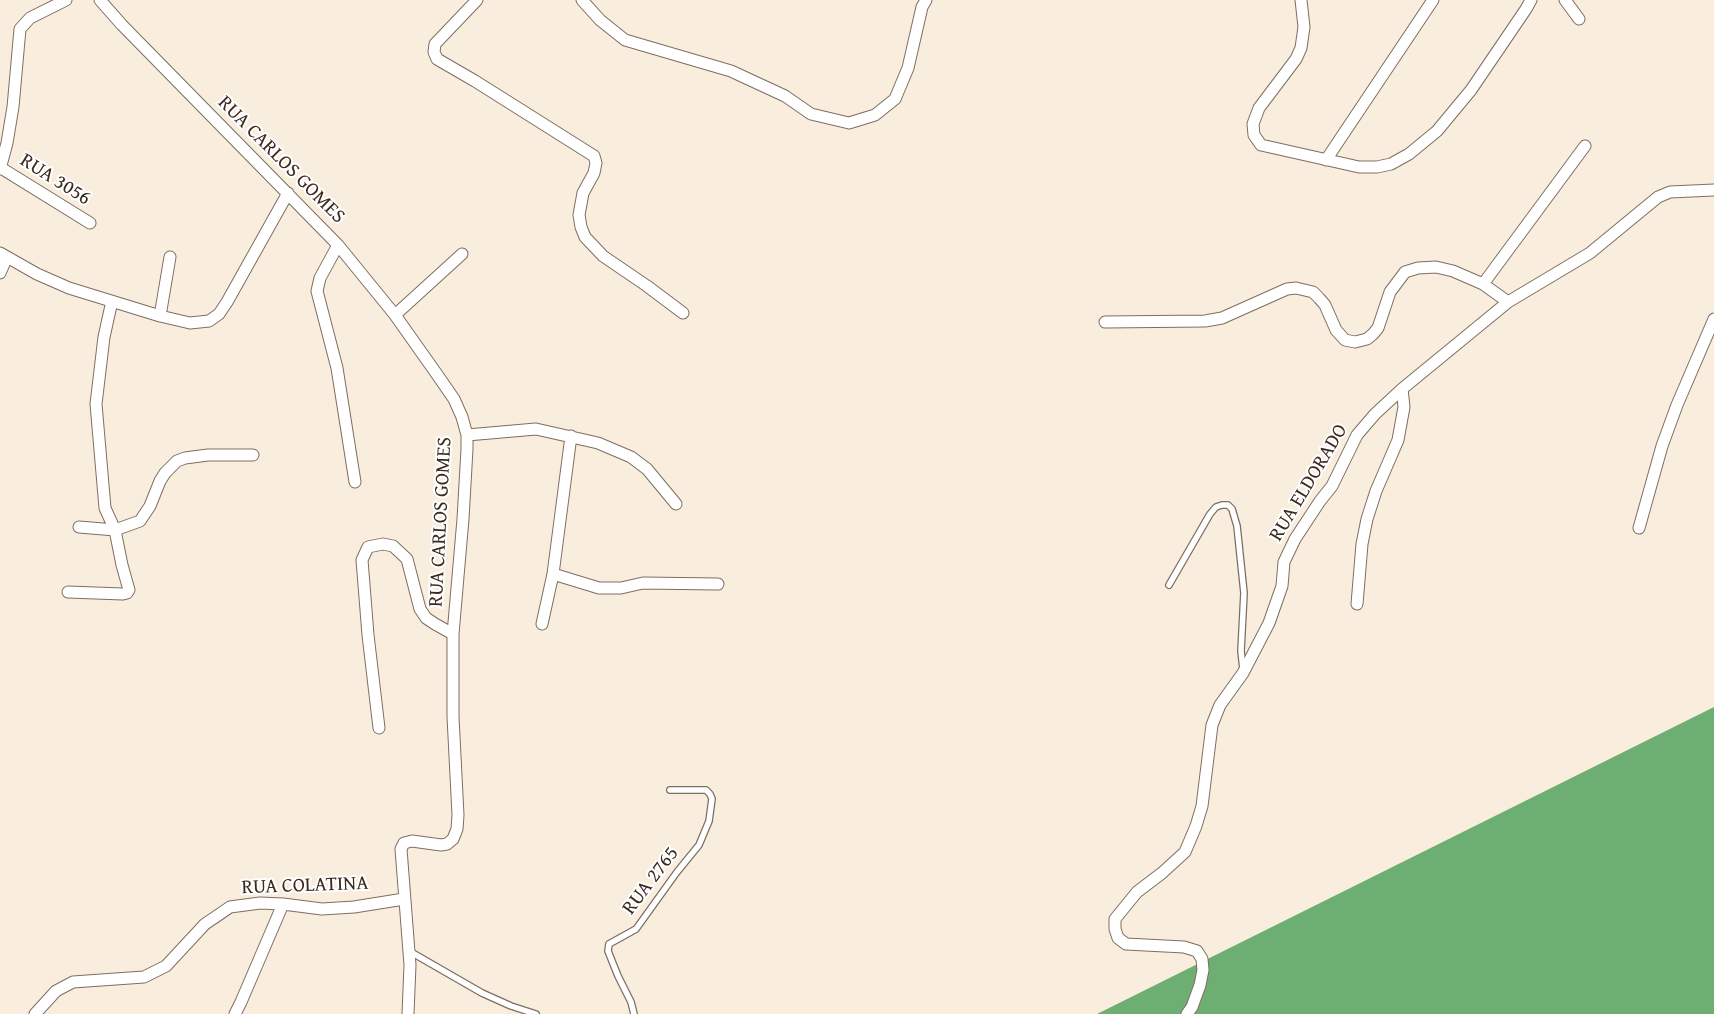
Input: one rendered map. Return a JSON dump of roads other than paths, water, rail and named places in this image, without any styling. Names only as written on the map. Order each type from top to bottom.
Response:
[{"type":"street","points":[[0,168],[7,143],[13,107],[20,29],[30,18],[66,0]]},
{"type":"street","name":"RUA CARLOS GOMES","points":[[100,0],[122,26],[338,244],[395,315],[454,399],[467,435],[463,518],[453,634],[453,717],[457,829],[453,839],[447,844],[441,845],[412,841],[404,843],[401,849],[407,950],[410,965],[408,1014]]},
{"type":"street","points":[[477,0],[435,44],[434,52],[437,59],[594,156],[596,163],[594,173],[583,193],[579,215],[585,236],[604,256],[683,313]]},
{"type":"street","points":[[582,0],[600,20],[625,40],[731,71],[785,96],[811,114],[849,123],[875,114],[895,99],[908,68],[922,7],[926,0]]},
{"type":"street","points":[[1301,0],[1304,27],[1302,48],[1296,59],[1259,108],[1253,124],[1254,134],[1261,145],[1359,168],[1391,164],[1409,154],[1437,131],[1459,105],[1515,26],[1531,0]]},
{"type":"street","points":[[1326,160],[1433,0]]},
{"type":"street","points":[[1565,0],[1579,19]]},
{"type":"street","points":[[1483,284],[1585,146]]},
{"type":"street","name":"RUA 3056","points":[[0,168],[90,223]]},
{"type":"street","name":"RUA ELDORADO","points":[[1187,1014],[1192,1007],[1200,985],[1203,970],[1202,960],[1196,951],[1184,947],[1126,944],[1118,938],[1115,929],[1115,919],[1137,892],[1162,873],[1184,852],[1196,826],[1202,806],[1212,725],[1220,706],[1243,673],[1269,623],[1282,586],[1284,562],[1295,538],[1332,486],[1357,435],[1375,414],[1402,390],[1508,302],[1590,253],[1658,197],[1670,192],[1714,190]]},
{"type":"street","points":[[0,273],[3,255],[37,274],[69,288],[160,316],[190,323],[209,321],[219,314],[242,278],[288,193]]},
{"type":"street","points":[[338,244],[320,278],[317,291],[336,368],[355,482]]},
{"type":"street","points":[[395,315],[462,254]]},
{"type":"street","points":[[160,316],[170,256]]},
{"type":"street","points":[[1105,322],[1205,321],[1222,318],[1288,289],[1296,288],[1313,292],[1325,305],[1336,330],[1345,340],[1355,342],[1367,340],[1378,328],[1390,292],[1405,272],[1418,268],[1436,267],[1452,271],[1483,284],[1508,302]]},
{"type":"street","points":[[68,592],[123,594],[129,590],[115,530],[105,508],[96,404],[104,337],[112,301]]},
{"type":"street","points":[[1640,528],[1665,438],[1714,319]]},
{"type":"street","points":[[1357,604],[1365,528],[1376,492],[1398,440],[1404,407],[1402,390]]},
{"type":"street","points":[[467,435],[536,429],[598,443],[631,457],[647,469],[676,504]]},
{"type":"street","points":[[542,624],[553,574],[571,436]]},
{"type":"street","points":[[79,527],[115,530],[140,522],[150,506],[165,473],[177,461],[208,455],[253,455]]},
{"type":"street","points":[[379,728],[368,635],[362,560],[368,547],[383,544],[393,546],[407,559],[420,609],[426,618],[453,634]]},
{"type":"street","points":[[553,574],[599,588],[620,588],[644,584],[718,584]]},
{"type":"street","name":"RUA COLATINA","points":[[35,1014],[56,991],[73,982],[144,977],[166,966],[205,924],[230,908],[260,903],[322,909],[354,907],[404,899]]},
{"type":"street","points":[[235,1014],[283,904]]},
{"type":"lane","points":[[1170,585],[1210,514],[1216,507],[1228,505],[1232,509],[1237,526],[1243,584],[1241,651],[1243,673]]},
{"type":"lane","name":"RUA 2765","points":[[634,1014],[631,1002],[608,951],[609,944],[636,929],[699,844],[709,821],[712,799],[706,790],[670,790]]},
{"type":"lane","points":[[407,950],[482,993],[511,1006],[536,1014]]}]
